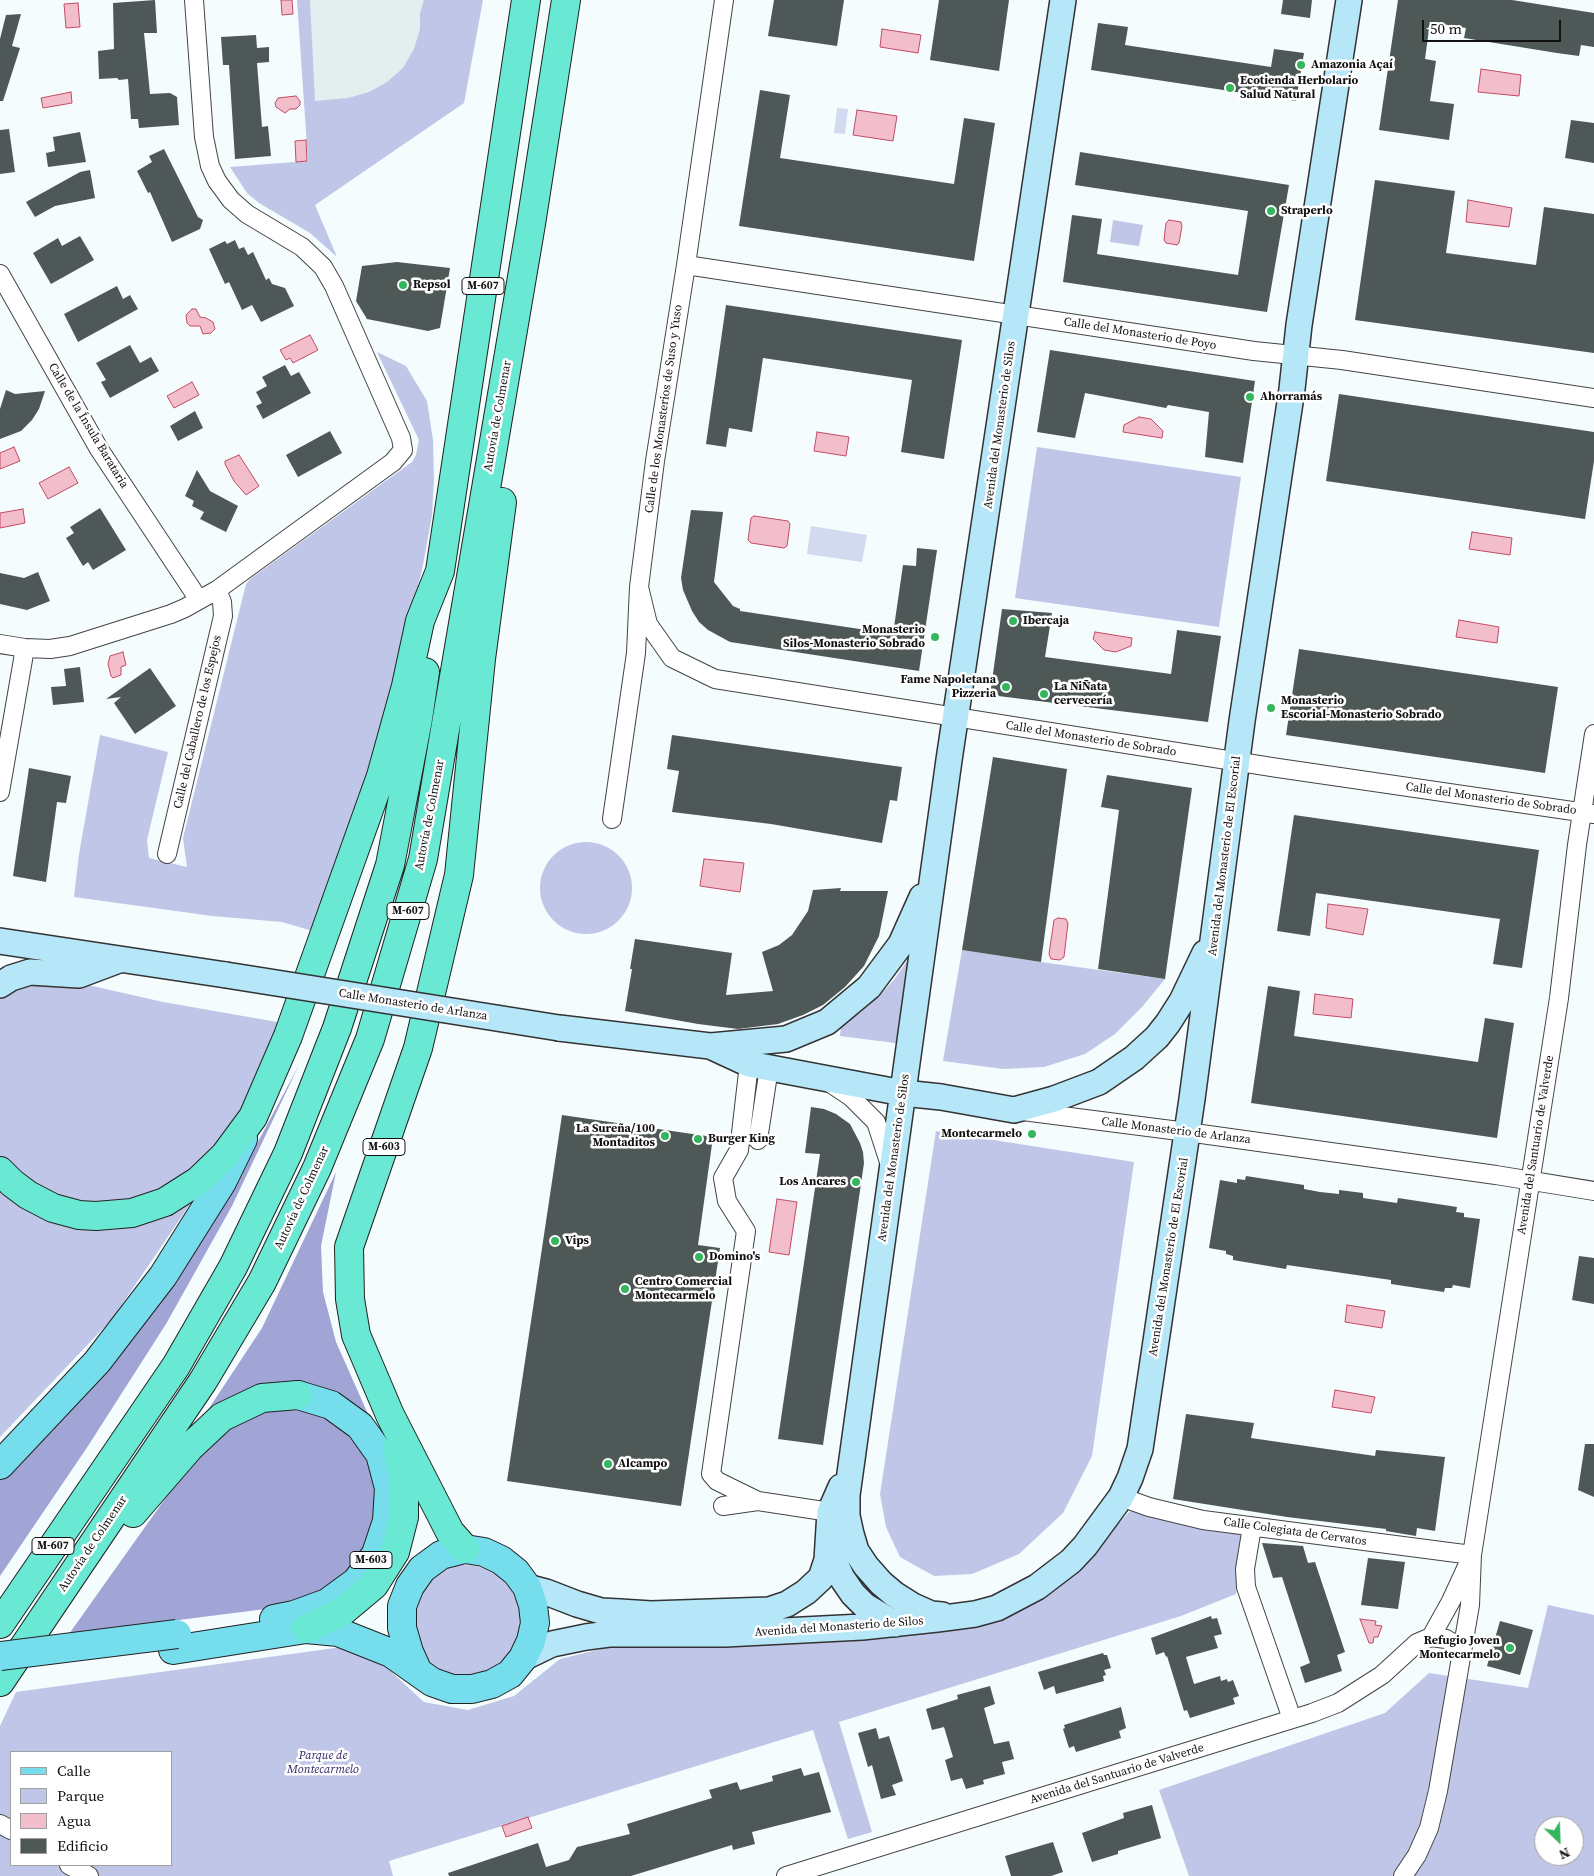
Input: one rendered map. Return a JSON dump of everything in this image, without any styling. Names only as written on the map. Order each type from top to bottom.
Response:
[{"type":"highway","name":"M-607","points":[[0,1624],[176,1366],[233,1267],[288,1153],[337,1028],[390,865],[418,719],[526,0]]},
{"type":"highway","name":"Autovía de Colmenar","points":[[0,1682],[203,1381],[262,1282],[317,1168],[370,1039],[423,859],[566,0]]},
{"type":"highway","name":"M-603","points":[[306,1629],[343,1611],[374,1585],[395,1552],[404,1517],[404,1477],[390,1415],[356,1335],[350,1299],[349,1247],[418,1048],[459,875],[481,659],[519,367],[530,224]]},
{"type":"highway","points":[[0,1171],[28,1195],[53,1208],[79,1215],[96,1216],[132,1213],[165,1202],[198,1182],[225,1155],[254,1117],[288,1036],[381,776],[406,686],[420,621],[440,571]]},
{"type":"highway","points":[[101,1534],[125,1522],[190,1447],[222,1417],[262,1398],[298,1395]]},
{"type":"highway","points":[[390,1415],[450,1532],[465,1549]]},
{"type":"main road","points":[[0,1465],[97,1362],[163,1276],[222,1182],[254,1117]]},
{"type":"main road","name":"M-603","points":[[0,1671],[175,1642],[294,1616],[327,1603],[356,1581],[376,1554],[387,1521],[389,1488],[380,1454],[360,1426],[331,1405],[298,1395]]},
{"type":"main road","points":[[465,1549],[484,1552],[501,1560],[516,1572],[527,1587],[533,1605],[535,1623],[531,1641],[523,1658],[510,1674],[492,1684],[472,1690],[452,1689],[432,1682],[418,1672],[409,1652],[402,1628],[402,1606],[410,1586],[422,1569],[441,1555],[465,1549]]},
{"type":"main road","name":"M-603","points":[[0,1656],[306,1629],[338,1632],[370,1644],[390,1653],[418,1672]]},
{"type":"street","points":[[0,644],[50,649],[77,644],[171,614],[216,590],[393,462],[403,450],[401,438],[334,286],[323,267],[302,247],[246,214],[231,200],[217,181],[210,166],[204,137],[194,0]]},
{"type":"street","name":"Calle de los Monasterios de Suso y Yuso","points":[[612,819],[636,653],[639,586],[655,461],[724,0]]},
{"type":"street","name":"Avenida del Monasterio de Silos","points":[[952,1616],[931,1614],[913,1606],[881,1583],[866,1566],[856,1551],[847,1516],[847,1495],[956,717],[1063,0]]},
{"type":"street","name":"Avenida del Monasterio de El Escorial","points":[[952,1616],[975,1614],[997,1608],[1018,1598],[1071,1562],[1121,1497],[1140,1449],[1216,930],[1236,761],[1350,0]]},
{"type":"street","name":"Calle del Monasterio de Poyo","points":[[686,264],[1254,352],[1342,360],[1594,398]]},
{"type":"street","name":"Calle de la Ínsula Barataria","points":[[0,274],[99,449],[199,600]]},
{"type":"street","name":"Calle del Monasterio de Sobrado","points":[[639,586],[648,624],[672,658],[714,679],[1236,761],[1588,813]]},
{"type":"street","name":"Calle del Caballero de los Espejos","points":[[167,854],[223,616],[222,602],[216,590]]},
{"type":"street","points":[[0,792],[3,754],[25,648]]},
{"type":"street","name":"Avenida del Santuario de Valverde","points":[[1403,1876],[1417,1855],[1429,1828],[1438,1791],[1470,1605],[1472,1555],[1529,1180],[1588,813],[1594,734]]},
{"type":"street","name":"Avenida del Monasterio de Silos","points":[[710,1046],[786,1039],[827,1022],[869,987],[901,944],[921,902],[938,849]]},
{"type":"street","points":[[1014,1110],[1054,1100],[1099,1082],[1134,1058],[1157,1037],[1182,1001],[1216,930]]},
{"type":"street","name":"Calle Monasterio de Arlanza","points":[[0,941],[559,1028],[710,1046],[759,1066],[903,1093],[942,1097],[1014,1110],[1187,1132],[1529,1180],[1594,1191]]},
{"type":"street","points":[[0,984],[30,972],[79,976],[122,959]]},
{"type":"street","points":[[758,1140],[759,1066]]},
{"type":"street","points":[[758,1501],[717,1480],[710,1474],[746,1231],[727,1202],[724,1178],[739,1150],[759,1066]]},
{"type":"street","name":"Calle Monasterio de Arlanza","points":[[823,1079],[851,1097],[876,1122],[892,1172]]},
{"type":"street","name":"Avenida del Monasterio de Silos","points":[[527,1587],[601,1610],[634,1614],[770,1610],[787,1604],[806,1592],[820,1578],[828,1560],[830,1512],[850,1466]]},
{"type":"street","name":"Calle Colegiata de Cervatos","points":[[1121,1497],[1170,1513],[1252,1527],[1472,1555]]},
{"type":"street","points":[[723,1506],[758,1501],[830,1512]]},
{"type":"street","points":[[1252,1527],[1245,1569],[1246,1587],[1292,1719]]},
{"type":"street","points":[[829,1543],[838,1569],[853,1594],[865,1606],[895,1624]]},
{"type":"street","name":"Avenida del Santuario de Valverde","points":[[786,1876],[1292,1719],[1338,1703],[1382,1675],[1416,1644],[1431,1637],[1451,1601],[1472,1555]]},
{"type":"street","name":"Avenida del Monasterio de Silos","points":[[523,1658],[552,1644],[609,1634],[725,1634],[895,1624],[952,1616]]},
{"type":"street","points":[[1431,1637],[1446,1639],[1456,1645],[1461,1657]]},
{"type":"street","points":[[72,1866],[88,1876]]},
{"type":"green space","points":[[297,0],[483,0],[464,103],[315,205],[337,257],[310,233],[259,203],[247,193],[230,167],[308,161]]},
{"type":"green space","points":[[1113,220],[1143,225],[1139,246],[1110,242]]},
{"type":"green space","points":[[377,352],[406,366],[427,401],[433,440],[434,479],[432,515],[423,565],[394,688],[364,793],[316,932],[282,922],[212,916],[74,897],[79,854],[100,735],[168,752],[147,840],[149,858],[187,867],[183,838],[246,584],[250,579],[412,462],[416,455],[419,440]]},
{"type":"green space","points":[[1037,447],[1241,477],[1219,627],[1015,598]]},
{"type":"green space","points":[[586,842],[603,846],[618,856],[628,871],[632,888],[628,905],[618,920],[603,930],[586,934],[569,930],[554,920],[544,905],[540,888],[544,871],[554,856],[569,846]]},
{"type":"green space","points":[[962,950],[1165,979],[1142,1007],[1115,1034],[1085,1054],[1044,1067],[1003,1069],[943,1061]]},
{"type":"green space","points":[[912,956],[903,1044],[840,1036],[841,1026],[877,998]]},
{"type":"green space","points":[[0,969],[53,977],[163,1002],[283,1023],[212,1172],[112,1319],[0,1437]]},
{"type":"green space","points":[[936,1131],[1134,1162],[1092,1456],[1063,1513],[1019,1554],[972,1574],[934,1576],[900,1557],[886,1527],[880,1494]]},
{"type":"green space","name":"Parque de Montecarmelo","points":[[1132,1509],[1245,1528],[1236,1594],[1181,1616],[839,1722],[872,1832],[848,1839],[813,1730],[389,1861],[393,1876],[0,1876],[0,1726],[16,1692],[342,1647],[387,1668],[424,1702],[468,1710],[514,1696],[560,1659],[609,1647],[819,1640],[952,1625],[1080,1566]]},
{"type":"green space","points":[[465,1565],[486,1569],[504,1581],[516,1599],[520,1620],[516,1641],[504,1659],[486,1671],[465,1675],[444,1671],[426,1659],[414,1641],[410,1620],[414,1599],[426,1581],[444,1569]]},
{"type":"green space","points":[[1548,1605],[1594,1615],[1594,1876],[1189,1876],[1159,1790],[1385,1713],[1429,1673],[1528,1688]]},
{"type":"shaded area","points":[[310,0],[424,0],[420,13],[420,29],[414,49],[403,68],[387,82],[369,92],[348,98],[315,101]]},
{"type":"shaded area","points":[[837,108],[848,109],[845,134],[834,133]]},
{"type":"shaded area","points":[[811,526],[867,535],[862,562],[807,554]]},
{"type":"shaded area","points":[[299,1065],[232,1206],[166,1324],[88,1446],[0,1576],[0,1477],[134,1337],[222,1209]]},
{"type":"shaded area","points":[[336,1172],[321,1246],[323,1292],[336,1342],[380,1441],[325,1391],[198,1425],[262,1328]]},
{"type":"shaded area","points":[[302,1410],[336,1422],[366,1456],[377,1500],[368,1543],[345,1574],[310,1597],[273,1608],[69,1634],[177,1482],[227,1428],[266,1411]]},
{"type":"water","points":[[281,0],[292,0],[293,14],[282,15]]},
{"type":"water","points":[[78,3],[80,27],[66,28],[64,4]]},
{"type":"water","points":[[882,29],[921,35],[918,53],[880,47]]},
{"type":"water","points":[[1481,69],[1521,75],[1519,96],[1478,92]]},
{"type":"water","points":[[71,92],[72,103],[43,108],[41,98]]},
{"type":"water","points":[[296,96],[300,101],[300,105],[296,109],[290,109],[285,113],[276,107],[275,103],[278,98]]},
{"type":"water","points":[[857,110],[897,116],[893,141],[853,135]]},
{"type":"water","points":[[306,140],[307,161],[296,162],[295,141]]},
{"type":"water","points":[[1468,200],[1512,208],[1509,227],[1466,222]]},
{"type":"water","points":[[1169,220],[1181,222],[1182,226],[1177,245],[1166,243],[1164,240],[1166,223]]},
{"type":"water","points":[[192,309],[196,309],[200,317],[213,322],[215,329],[211,333],[203,334],[200,326],[190,326],[187,323],[186,315]]},
{"type":"water","points":[[310,335],[318,350],[293,363],[290,358],[286,360],[280,350]]},
{"type":"water","points":[[192,382],[199,395],[174,408],[167,396]]},
{"type":"water","points":[[1139,417],[1151,419],[1163,431],[1162,438],[1123,432],[1124,425]]},
{"type":"water","points":[[817,432],[849,437],[846,456],[814,451]]},
{"type":"water","points":[[14,447],[20,461],[0,469],[0,453]]},
{"type":"water","points":[[239,455],[259,486],[246,495],[234,481],[225,464],[225,461]]},
{"type":"water","points":[[69,467],[78,483],[48,499],[39,483]]},
{"type":"water","points":[[23,509],[25,523],[0,528],[0,513]]},
{"type":"water","points":[[754,516],[788,521],[790,524],[787,546],[784,548],[751,543],[748,540],[751,518]]},
{"type":"water","points":[[1472,532],[1512,538],[1510,555],[1469,549]]},
{"type":"water","points":[[1459,620],[1499,627],[1497,643],[1456,637]]},
{"type":"water","points":[[1095,632],[1132,638],[1131,646],[1116,652],[1104,650],[1093,639]]},
{"type":"water","points":[[123,652],[126,665],[121,667],[121,675],[113,678],[108,664],[110,656]]},
{"type":"water","points":[[704,859],[744,863],[740,892],[700,886]]},
{"type":"water","points":[[1328,904],[1368,909],[1363,935],[1326,928]]},
{"type":"water","points":[[1058,918],[1066,919],[1068,923],[1064,957],[1060,960],[1051,959],[1049,954],[1054,920]]},
{"type":"water","points":[[1315,994],[1353,999],[1351,1018],[1313,1014]]},
{"type":"water","points":[[777,1199],[797,1202],[789,1255],[769,1252]]},
{"type":"water","points":[[1347,1305],[1385,1311],[1382,1328],[1345,1322]]},
{"type":"water","points":[[1335,1390],[1375,1397],[1371,1413],[1332,1407]]},
{"type":"water","points":[[1360,1619],[1376,1621],[1375,1625],[1382,1626],[1378,1637],[1374,1637],[1373,1643],[1369,1643]]},
{"type":"water","points":[[528,1817],[532,1828],[506,1837],[502,1826]]},
{"type":"building","points":[[155,0],[157,33],[144,33],[150,94],[170,93],[177,97],[179,125],[139,128],[138,119],[131,119],[128,79],[99,79],[98,51],[114,49],[113,3]]},
{"type":"building","points":[[774,0],[844,0],[837,46],[768,36]]},
{"type":"building","points":[[939,0],[1009,0],[999,71],[930,60]]},
{"type":"building","points":[[1283,0],[1312,0],[1310,18],[1281,14]]},
{"type":"building","points":[[1398,0],[1512,0],[1594,13],[1594,47],[1581,45],[1579,56],[1557,53],[1464,38],[1466,28],[1430,22],[1425,59],[1436,61],[1430,101],[1454,104],[1449,140],[1379,130]]},
{"type":"building","points":[[21,14],[12,46],[20,48],[3,101],[0,101],[0,39],[6,15]]},
{"type":"building","points":[[1098,23],[1128,27],[1125,45],[1271,67],[1274,49],[1304,53],[1296,101],[1091,70]]},
{"type":"building","points":[[256,35],[257,48],[269,47],[269,62],[257,63],[262,127],[268,126],[271,156],[235,159],[229,65],[223,65],[221,37]]},
{"type":"building","points":[[760,90],[790,95],[780,158],[954,184],[964,118],[995,123],[974,261],[739,226]]},
{"type":"building","points":[[1571,120],[1594,123],[1594,163],[1565,158]]},
{"type":"building","points":[[9,129],[15,172],[0,174],[0,130]]},
{"type":"building","points":[[80,132],[86,162],[48,167],[46,153],[55,151],[53,137]]},
{"type":"building","points":[[164,149],[198,217],[203,220],[200,229],[172,242],[150,192],[148,193],[137,171],[152,162],[149,156]]},
{"type":"building","points":[[1080,152],[1289,185],[1267,312],[1063,282],[1072,215],[1102,219],[1097,254],[1238,275],[1248,211],[1075,185]]},
{"type":"building","points":[[90,170],[95,198],[55,206],[35,217],[26,202],[80,172]]},
{"type":"building","points":[[1375,180],[1455,191],[1446,253],[1536,265],[1544,207],[1594,214],[1594,353],[1355,320]]},
{"type":"building","points":[[80,236],[94,260],[51,284],[33,253],[58,238],[62,246]]},
{"type":"building","points":[[235,240],[239,249],[244,247],[248,255],[253,252],[266,280],[269,278],[272,284],[285,288],[294,306],[261,322],[252,305],[242,310],[229,282],[225,284],[209,249],[225,241],[227,244]]},
{"type":"building","name":"Repsol","points":[[397,262],[450,268],[440,328],[428,331],[367,319],[356,301],[362,266]]},
{"type":"building","points":[[117,286],[123,299],[130,295],[138,309],[78,342],[64,314]]},
{"type":"building","points":[[726,305],[962,340],[944,459],[901,452],[912,380],[763,358],[752,432],[729,428],[726,447],[706,444]]},
{"type":"building","points":[[130,345],[140,363],[151,357],[159,371],[110,398],[101,382],[106,380],[96,363]]},
{"type":"building","points":[[1050,350],[1255,381],[1243,463],[1205,457],[1209,412],[1168,405],[1166,408],[1085,393],[1075,438],[1037,432]]},
{"type":"building","points":[[285,365],[291,376],[299,372],[311,393],[263,419],[256,406],[262,403],[256,392],[267,386],[262,377]]},
{"type":"building","points":[[6,390],[15,394],[45,391],[39,409],[32,420],[21,431],[0,439],[0,409]]},
{"type":"building","points":[[1339,394],[1594,432],[1594,461],[1585,519],[1326,481]]},
{"type":"building","points":[[195,411],[203,428],[178,441],[170,426]]},
{"type":"building","points":[[330,431],[342,453],[298,477],[286,455]]},
{"type":"building","points":[[197,470],[210,491],[238,506],[226,532],[200,519],[204,512],[192,506],[194,501],[185,496]]},
{"type":"building","points":[[100,508],[126,550],[93,570],[88,562],[83,566],[66,538],[74,533],[70,527]]},
{"type":"building","points":[[691,510],[723,512],[714,582],[733,606],[740,609],[740,611],[893,634],[903,565],[916,566],[917,548],[937,550],[919,671],[730,642],[708,630],[699,622],[692,611],[683,590],[681,578]]},
{"type":"building","points":[[38,572],[50,601],[27,610],[0,604],[0,573],[24,578]]},
{"type":"building","points":[[1002,609],[1052,613],[1045,657],[1171,674],[1177,630],[1221,636],[1208,722],[990,695]]},
{"type":"building","points":[[1299,649],[1558,687],[1545,773],[1286,735]]},
{"type":"building","points":[[80,667],[84,702],[53,705],[51,687],[66,686],[64,669]]},
{"type":"building","points":[[150,668],[176,706],[135,734],[114,703],[121,697],[106,699]]},
{"type":"building","points":[[672,735],[902,767],[897,801],[890,800],[882,843],[771,824],[672,812],[679,771],[667,769]]},
{"type":"building","points":[[993,757],[1067,769],[1041,962],[962,950]]},
{"type":"building","points":[[29,768],[71,776],[66,803],[57,802],[46,882],[13,876]]},
{"type":"building","points":[[1107,775],[1192,788],[1165,979],[1098,969],[1119,810],[1101,807]]},
{"type":"building","points":[[1294,815],[1539,850],[1522,968],[1493,964],[1500,919],[1316,893],[1310,936],[1277,931]]},
{"type":"building","points":[[841,888],[840,891],[888,891],[879,936],[864,966],[845,987],[823,1005],[778,1024],[738,1029],[625,1011],[635,939],[732,953],[726,995],[773,991],[762,952],[779,945],[792,935],[808,911],[813,890]]},
{"type":"building","points":[[1268,986],[1300,991],[1294,1036],[1478,1062],[1485,1018],[1514,1023],[1497,1138],[1251,1103]]},
{"type":"building","points":[[811,1107],[824,1109],[836,1114],[850,1124],[860,1143],[864,1163],[823,1445],[778,1439],[820,1154],[805,1153]]},
{"type":"building","name":"Centro Comercial Montecarmelo","points":[[562,1115],[713,1137],[698,1245],[720,1248],[681,1506],[507,1481]]},
{"type":"building","points":[[1246,1176],[1304,1185],[1304,1189],[1320,1192],[1339,1194],[1339,1190],[1363,1193],[1363,1198],[1397,1203],[1398,1198],[1457,1207],[1456,1212],[1464,1213],[1464,1217],[1480,1219],[1470,1288],[1453,1285],[1452,1288],[1445,1288],[1444,1292],[1391,1284],[1391,1280],[1287,1265],[1286,1269],[1233,1260],[1233,1256],[1226,1254],[1226,1251],[1209,1248],[1220,1180],[1237,1183],[1237,1179],[1245,1180]]},
{"type":"building","points":[[1579,1256],[1594,1258],[1594,1304],[1572,1300]]},
{"type":"building","points":[[1186,1414],[1254,1423],[1251,1438],[1375,1456],[1376,1450],[1445,1457],[1435,1531],[1417,1528],[1416,1536],[1386,1531],[1386,1529],[1287,1517],[1173,1499]]},
{"type":"building","points":[[1585,1444],[1594,1444],[1594,1497],[1578,1490]]},
{"type":"building","points":[[1262,1543],[1303,1546],[1308,1563],[1315,1562],[1345,1652],[1337,1655],[1342,1671],[1305,1683],[1300,1667],[1310,1663],[1282,1577],[1273,1578]]},
{"type":"building","points":[[1368,1558],[1405,1562],[1398,1609],[1361,1605]]},
{"type":"building","points":[[1211,1616],[1212,1619],[1217,1618],[1222,1634],[1214,1636],[1218,1648],[1186,1657],[1194,1684],[1220,1676],[1221,1681],[1227,1679],[1228,1682],[1233,1680],[1239,1696],[1233,1698],[1235,1704],[1190,1718],[1187,1710],[1184,1711],[1167,1656],[1164,1652],[1156,1655],[1151,1638]]},
{"type":"building","name":"Refugio Joven Montecarmelo","points":[[1500,1621],[1533,1630],[1520,1675],[1487,1666]]},
{"type":"building","points":[[1103,1653],[1107,1655],[1111,1668],[1104,1670],[1106,1675],[1103,1676],[1104,1681],[1056,1694],[1054,1686],[1044,1690],[1038,1672]]},
{"type":"building","points":[[990,1686],[995,1704],[984,1708],[994,1744],[1009,1741],[1014,1759],[1002,1762],[1005,1774],[983,1780],[984,1784],[966,1789],[962,1778],[951,1781],[945,1760],[953,1757],[944,1727],[932,1730],[926,1709],[958,1699],[957,1695]]},
{"type":"building","points":[[1121,1707],[1126,1728],[1119,1731],[1121,1738],[1076,1752],[1074,1746],[1069,1748],[1063,1729],[1065,1728],[1064,1725]]},
{"type":"building","points":[[876,1728],[879,1739],[889,1736],[903,1781],[892,1785],[896,1795],[881,1799],[872,1765],[868,1767],[858,1733]]},
{"type":"building","points":[[801,1768],[804,1776],[819,1772],[831,1812],[752,1832],[755,1844],[733,1850],[732,1845],[631,1876],[449,1876],[448,1873],[538,1843],[546,1867],[569,1860],[577,1847],[630,1834],[627,1824],[712,1798],[709,1790],[737,1782],[740,1790],[773,1781],[772,1776]]},
{"type":"building","points":[[1152,1805],[1161,1838],[1118,1851],[1118,1854],[1092,1862],[1082,1833],[1124,1818],[1123,1813]]},
{"type":"building","points":[[1053,1842],[1063,1872],[1051,1876],[1011,1876],[1005,1856]]},
{"type":"place","name":"Amazonia Açaí","points":[[1301,65]]},
{"type":"place","name":"Ecotienda Herbolario Salud Natural","points":[[1230,88]]},
{"type":"place","name":"Straperlo","points":[[1271,211]]},
{"type":"place","name":"Repsol","points":[[403,285]]},
{"type":"place","name":"Ahorramás","points":[[1250,397]]},
{"type":"place","name":"Ibercaja","points":[[1013,621]]},
{"type":"place","name":"Monasterio Silos-Monasterio Sobrado","points":[[935,637]]},
{"type":"place","name":"Fame Napoletana Pizzeria","points":[[1006,687]]},
{"type":"place","name":"La NiÑata cervecería","points":[[1044,694]]},
{"type":"place","name":"Monasterio Escorial-Monasterio Sobrado","points":[[1271,708]]},
{"type":"place","name":"Montecarmelo","points":[[1032,1134]]},
{"type":"place","name":"La Sureña/100 Montaditos","points":[[665,1136]]},
{"type":"place","name":"Burger King","points":[[698,1139]]},
{"type":"place","name":"Los Ancares","points":[[856,1182]]},
{"type":"place","name":"Vips","points":[[555,1241]]},
{"type":"place","name":"Domino's","points":[[699,1257]]},
{"type":"place","name":"Centro Comercial Montecarmelo","points":[[625,1289]]},
{"type":"place","name":"Alcampo","points":[[608,1464]]},
{"type":"place","name":"Refugio Joven Montecarmelo","points":[[1510,1648]]}]
